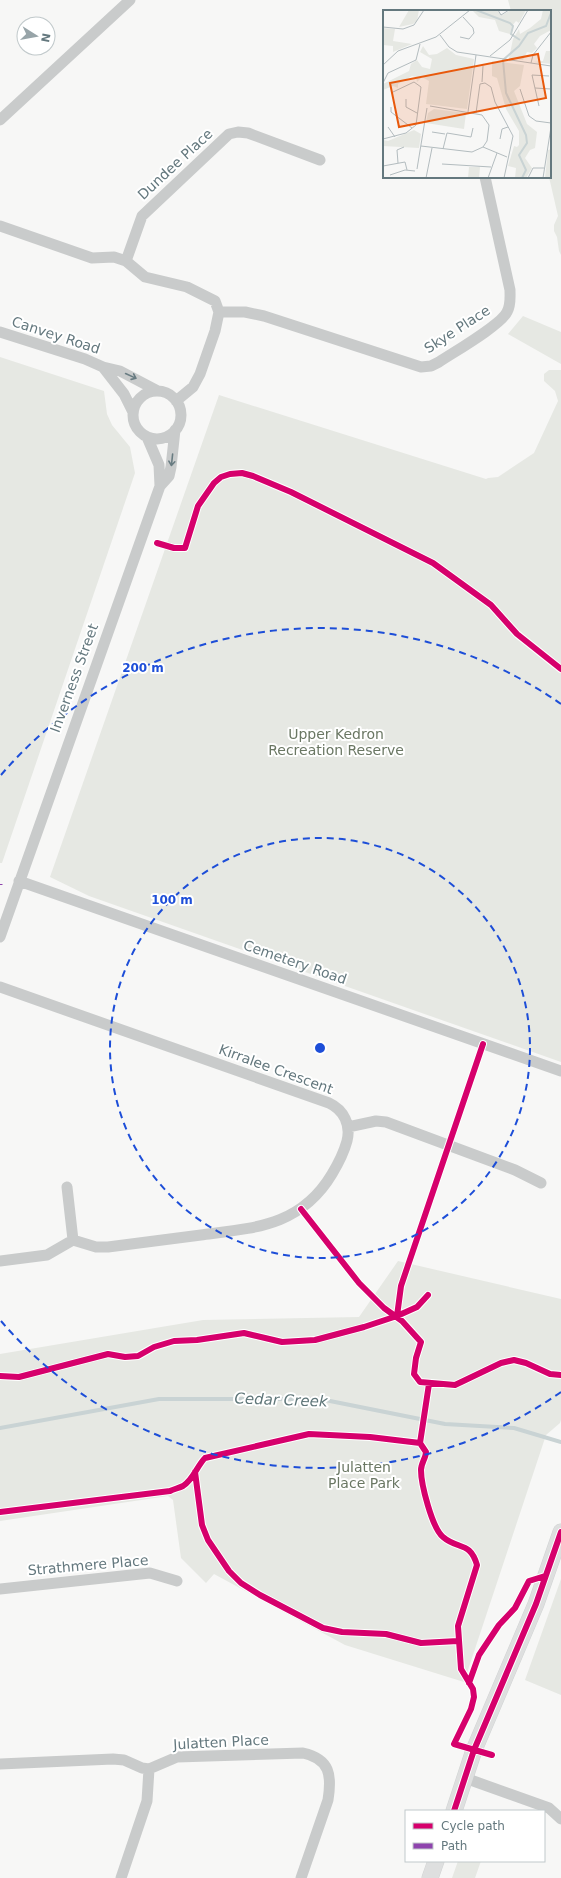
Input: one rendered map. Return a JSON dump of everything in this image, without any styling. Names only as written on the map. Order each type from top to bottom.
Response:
[{"type":"main road","points":[[454,1810],[474,1750],[536,1604],[561,1532]]},
{"type":"main road","points":[[430,1878],[436,1862]]},
{"type":"street","points":[[0,120],[130,0]]},
{"type":"street","name":"Dundee Place","points":[[126,261],[142,216],[229,134],[238,132],[248,133],[320,160]]},
{"type":"street","name":"Skye Place","points":[[219,312],[245,312],[264,316],[421,367],[431,366],[498,322],[507,313],[510,302],[510,290],[485,178]]},
{"type":"street","points":[[0,226],[92,258],[114,257],[126,261],[145,277],[187,287],[215,301],[219,312],[216,331],[199,378],[193,387],[176,401]]},
{"type":"street","name":"Canvey Road","points":[[0,332],[85,359],[103,367],[120,371],[158,391]]},
{"type":"street","points":[[103,367],[124,394],[133,412],[135,426],[147,437],[160,439],[168,436],[175,430],[179,423],[181,414],[176,401],[166,392],[158,391],[149,392],[142,396],[136,402],[133,412]]},
{"type":"street","name":"Inverness Street","points":[[0,937],[160,486],[169,476],[175,430]]},
{"type":"street","name":"Inverness Street","points":[[147,437],[159,465],[160,486]]},
{"type":"street","name":"Cemetery Road","points":[[19,881],[561,1072]]},
{"type":"street","name":"Kirralee Crescent","points":[[0,988],[329,1103],[340,1111],[348,1127]]},
{"type":"street","points":[[0,1261],[47,1255],[73,1240],[96,1247],[108,1247],[240,1230],[263,1226],[282,1220],[309,1203],[327,1183],[344,1149],[348,1127],[376,1121],[386,1122],[515,1170],[541,1183]]},
{"type":"street","points":[[67,1187],[73,1240]]},
{"type":"street","name":"Strathmere Place","points":[[0,1588],[150,1573],[177,1581]]},
{"type":"street","name":"Julatten Place","points":[[149,1769],[177,1757],[303,1753],[313,1755],[320,1759],[329,1772],[330,1790],[328,1800],[301,1878]]},
{"type":"street","points":[[0,1764],[113,1759],[124,1760],[142,1768],[149,1769],[147,1801],[121,1878]]},
{"type":"street","points":[[465,1778],[549,1808],[561,1818]]},
{"type":"green space","points":[[508,0],[561,0],[561,255],[554,231],[554,225],[558,216],[549,178],[551,178],[551,10],[511,10]]},
{"type":"green space","points":[[523,316],[561,332],[561,364],[508,334]]},
{"type":"green space","points":[[0,357],[104,391],[107,414],[112,425],[130,447],[135,473],[2,863],[0,863]]},
{"type":"green space","name":"Upper Kedron Recreation Reserve","points":[[549,370],[561,370],[561,1062],[89,896],[50,877],[219,395],[486,479],[498,477],[534,453],[558,401],[555,391],[544,381],[544,374]]},
{"type":"green space","name":"Julatten Place Park","points":[[398,1261],[561,1299],[561,1420],[560,1423],[546,1435],[464,1682],[345,1645],[214,1574],[206,1583],[181,1558],[173,1500],[168,1496],[0,1521],[0,1354],[203,1320],[359,1317]]},
{"type":"green space","points":[[561,1579],[561,1695],[525,1680]]},
{"type":"green space","points":[[458,1862],[481,1862],[475,1878],[452,1878]]},
{"type":"waterway","name":"Cedar Creek","points":[[0,1428],[159,1399],[320,1399],[445,1424],[514,1428],[561,1442]]},
{"type":"cycle path","points":[[157,543],[174,548],[185,548],[198,506],[214,483],[221,477],[230,474],[242,473],[253,476],[291,492],[433,563],[491,605],[517,634],[561,669]]},
{"type":"cycle path","points":[[397,1316],[401,1286],[483,1044]]},
{"type":"cycle path","points":[[301,1209],[359,1283],[384,1308],[402,1321],[421,1342],[416,1358],[414,1374],[420,1382],[455,1385],[501,1363],[514,1360],[526,1363],[550,1374],[561,1375]]},
{"type":"cycle path","points":[[0,1376],[19,1377],[108,1354],[125,1357],[138,1356],[154,1347],[174,1341],[197,1340],[244,1333],[282,1342],[315,1340],[364,1327],[397,1316],[417,1307],[428,1295]]},
{"type":"cycle path","points":[[0,1512],[170,1491],[183,1486],[192,1477],[205,1458],[309,1434],[370,1437],[420,1443],[429,1384]]},
{"type":"cycle path","points":[[420,1443],[426,1452],[421,1467],[421,1477],[431,1516],[435,1525],[443,1537],[448,1541],[471,1552],[477,1565],[458,1626],[461,1669],[473,1689],[474,1697],[471,1709],[454,1744],[492,1755]]},
{"type":"cycle path","points":[[195,1472],[202,1525],[208,1540],[229,1571],[241,1583],[260,1595],[323,1628],[342,1632],[386,1634],[421,1643],[458,1641]]},
{"type":"cycle path","points":[[454,1810],[474,1750],[536,1604],[561,1532]]},
{"type":"cycle path","points":[[469,1683],[479,1655],[499,1625],[515,1608],[529,1581],[545,1576]]}]
